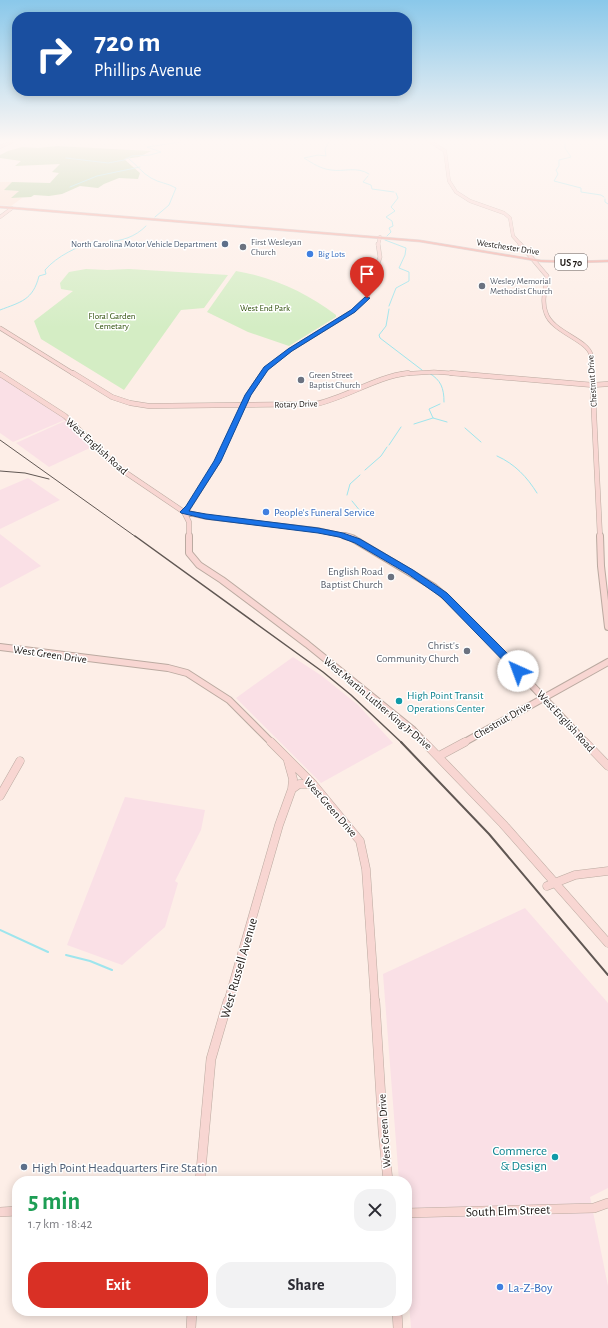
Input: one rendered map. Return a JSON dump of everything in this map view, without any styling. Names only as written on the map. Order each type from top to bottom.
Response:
[{"type":"main road","name":"Westchester Drive","points":[[0,207],[380,237],[441,244],[534,260],[576,262],[608,261]]},
{"type":"street","name":"Chestnut Drive","points":[[482,204],[507,214],[510,218],[511,229],[514,236],[547,276],[544,307],[545,312],[558,328],[590,351],[592,363],[601,566],[608,627]]},
{"type":"street","points":[[0,217],[12,208]]},
{"type":"street","points":[[184,512],[189,507],[218,461],[257,380],[266,369],[290,350],[353,311],[367,298],[380,257],[378,246],[380,237]]},
{"type":"street","name":"Rotary Drive","points":[[0,328],[12,337],[120,401],[149,406],[316,404],[334,400],[388,378],[418,372],[608,384]]},
{"type":"street","name":"West English Road","points":[[0,374],[65,416],[116,466],[184,512],[206,517],[318,530],[340,535],[358,541],[410,572],[447,598],[608,766]]},
{"type":"street","name":"West Martin Luther King Jr Drive","points":[[184,512],[189,522],[189,553],[199,565],[222,580],[307,644],[412,729],[503,824],[608,943]]},
{"type":"street","points":[[189,522],[194,518],[206,517]]},
{"type":"street","name":"West Green Drive","points":[[0,647],[168,668],[187,673],[229,700],[313,784],[360,841],[366,869],[383,1131],[388,1176]]},
{"type":"street","name":"Chestnut Drive","points":[[439,756],[608,662]]},
{"type":"street","name":"West Russell Avenue","points":[[200,1176],[211,1059],[279,825],[292,789],[293,780],[287,759]]},
{"type":"street","points":[[0,796],[20,761]]},
{"type":"street","points":[[292,789],[299,784],[313,784]]},
{"type":"street","points":[[547,886],[575,875],[608,871]]},
{"type":"street","name":"South Elm Street","points":[[412,1213],[594,1208],[608,1203]]},
{"type":"street","points":[[0,1212],[12,1211]]},
{"type":"street","points":[[191,1328],[192,1316]]},
{"type":"street","points":[[397,1316],[398,1328]]},
{"type":"shaded area","points":[[0,204],[14,204],[11,206]]},
{"type":"shaded area","points":[[0,376],[67,419],[13,442],[0,433]]},
{"type":"shaded area","points":[[67,420],[92,447],[49,467],[16,443]]},
{"type":"shaded area","points":[[28,478],[60,500],[0,529],[0,490]]},
{"type":"shaded area","points":[[0,534],[41,566],[0,588]]},
{"type":"shaded area","points":[[293,657],[322,676],[358,705],[393,743],[321,783],[236,698]]},
{"type":"shaded area","points":[[125,797],[205,810],[201,830],[175,881],[178,883],[165,927],[122,965],[67,945]]},
{"type":"shaded area","points":[[525,908],[608,1003],[608,1188],[590,1197],[608,1286],[608,1328],[411,1328],[412,1176],[399,1176],[383,974]]},
{"type":"green space","name":"Floral Garden Cemetary","points":[[86,269],[129,269],[228,275],[204,308],[181,310],[124,390],[41,339],[34,321],[73,291],[61,289],[60,283],[69,272]]},
{"type":"green space","name":"West End Park","points":[[236,271],[263,277],[289,287],[325,307],[336,315],[336,317],[289,346],[248,332],[207,312]]},
{"type":"waterway","points":[[155,217],[169,204]]},
{"type":"waterway","points":[[387,236],[391,232],[389,228],[393,226],[392,221],[386,217],[395,211],[391,207],[393,204]]},
{"type":"waterway","points":[[107,242],[128,238],[146,226]]},
{"type":"waterway","points":[[385,240],[406,248],[405,255],[399,268],[409,272],[409,281],[396,288],[389,306]]},
{"type":"waterway","points":[[0,310],[20,302],[30,295],[39,276],[46,274],[45,270],[56,260],[75,249],[96,241]]},
{"type":"waterway","points":[[389,309],[386,326],[379,335],[380,338],[422,370]]},
{"type":"waterway","points":[[429,373],[441,385],[444,402]]},
{"type":"waterway","points":[[433,418],[429,409],[440,404]]},
{"type":"waterway","points":[[414,424],[433,418]]},
{"type":"waterway","points":[[433,418],[447,422]]},
{"type":"waterway","points":[[389,445],[401,427]]},
{"type":"waterway","points":[[465,428],[481,442]]},
{"type":"waterway","points":[[365,470],[381,456],[387,447]]},
{"type":"waterway","points":[[497,456],[520,472],[537,493]]},
{"type":"waterway","points":[[347,495],[350,484],[360,475]]},
{"type":"waterway","points":[[352,501],[361,512]]},
{"type":"waterway","points":[[0,930],[48,952]]},
{"type":"waterway","points":[[66,955],[90,961],[112,970]]},
{"type":"railway","points":[[0,440],[136,537]]},
{"type":"railway","points":[[0,471],[25,473],[49,479]]},
{"type":"railway","points":[[135,536],[323,672],[351,695],[402,743]]},
{"type":"railway","points":[[402,743],[489,834],[608,975]]},
{"type":"place","name":"North Carolina Motor Vehicle Department","points":[[225,244]]},
{"type":"place","name":"First Wesleyan Church","points":[[243,247]]},
{"type":"place","name":"Big Lots","points":[[310,254]]},
{"type":"place","name":"Wesley Memorial Methodist Church","points":[[482,286]]},
{"type":"place","name":"Green Street Baptist Church","points":[[301,380]]},
{"type":"place","name":"People's Funeral Service","points":[[266,512]]},
{"type":"place","name":"English Road Baptist Church","points":[[391,577]]},
{"type":"place","name":"Christ's Community Church","points":[[467,651]]},
{"type":"place","name":"High Point Transit Operations Center","points":[[399,701]]},
{"type":"place","name":"Commerce & Design","points":[[555,1157]]},
{"type":"place","name":"High Point Headquarters Fire Station","points":[[24,1167]]},
{"type":"place","name":"La-Z-Boy","points":[[500,1287]]},
{"type":"route","points":[[367,298],[353,311],[290,350],[266,369],[248,395],[242,412],[218,461],[189,507],[184,512],[206,517],[318,530],[352,538],[410,572],[444,595],[518,671]]}]
